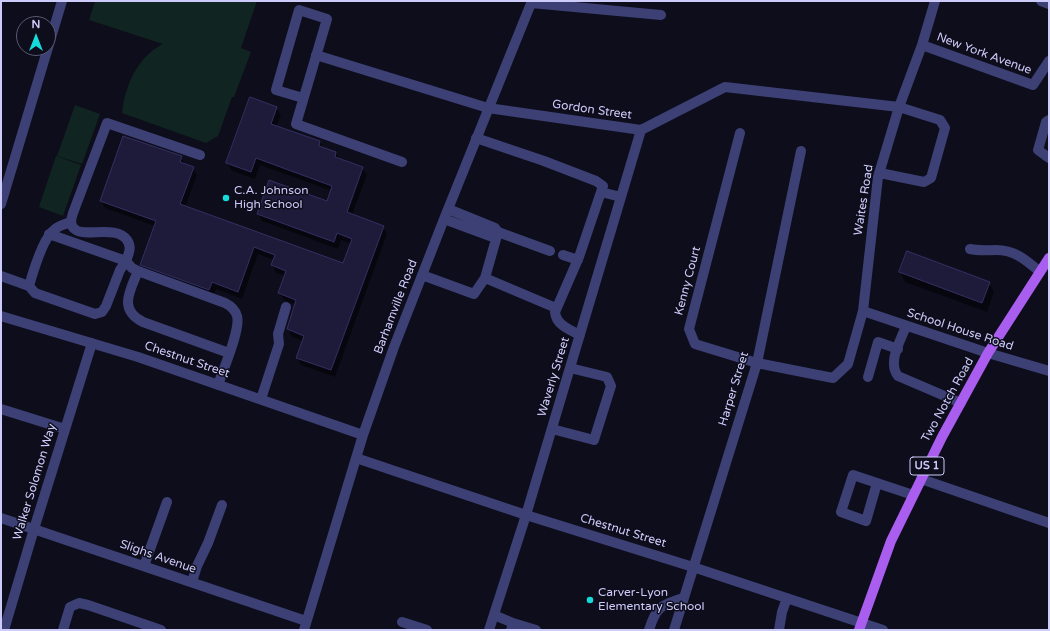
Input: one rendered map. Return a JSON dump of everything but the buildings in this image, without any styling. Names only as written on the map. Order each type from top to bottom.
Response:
[{"type":"main road","name":"Two Notch Road","points":[[860,626],[891,541],[913,495],[988,353],[1049,258]]},
{"type":"street","points":[[1,204],[62,1]]},
{"type":"street","name":"Waites Road","points":[[833,378],[848,364],[863,312],[880,173],[899,107],[922,46],[935,1]]},
{"type":"street","points":[[1041,1],[1049,4]]},
{"type":"street","points":[[531,2],[661,16]]},
{"type":"street","name":"Barhamville Road","points":[[305,625],[363,435],[394,347],[531,2]]},
{"type":"street","points":[[303,98],[276,90],[299,10],[327,19],[296,124],[402,162]]},
{"type":"street","name":"New York Avenue","points":[[922,46],[1033,86],[1049,61]]},
{"type":"street","name":"Gordon Street","points":[[316,55],[488,108],[641,130],[725,87],[899,107],[940,120],[945,128],[931,178],[924,182],[880,173]]},
{"type":"street","points":[[1049,120],[1046,122],[1038,150],[1049,158]]},
{"type":"street","points":[[1,276],[29,286],[35,292],[95,314],[102,312],[106,306],[120,270],[126,261],[130,250],[130,245],[125,237],[114,233],[79,231],[74,228],[71,222],[107,123],[200,155]]},
{"type":"street","name":"Waverly Street","points":[[489,630],[526,515],[641,130]]},
{"type":"street","name":"Kenny Court","points":[[740,133],[689,329],[695,344],[757,363],[833,378]]},
{"type":"street","points":[[476,138],[596,181],[603,186],[578,260],[556,308],[555,316],[562,326],[580,335]]},
{"type":"street","name":"Harper Street","points":[[674,630],[757,363],[802,151]]},
{"type":"street","points":[[601,192],[621,197]]},
{"type":"street","points":[[448,209],[495,228],[498,232],[550,251]]},
{"type":"street","points":[[444,219],[490,236],[498,232]]},
{"type":"street","points":[[29,286],[49,234],[55,229],[71,222]]},
{"type":"street","points":[[422,275],[474,294],[485,278],[498,232]]},
{"type":"street","points":[[49,234],[126,261],[132,268],[138,271],[225,303],[232,307],[237,316],[238,326],[218,384]]},
{"type":"street","points":[[970,249],[1008,251],[1021,256],[1040,272]]},
{"type":"street","points":[[563,255],[578,260]]},
{"type":"street","points":[[138,271],[128,299],[128,308],[133,316],[143,322],[229,353]]},
{"type":"street","points":[[485,278],[556,308]]},
{"type":"street","points":[[261,399],[279,344],[278,334],[286,307]]},
{"type":"street","name":"School House Road","points":[[863,312],[1049,372]]},
{"type":"street","name":"Chestnut Street","points":[[1,316],[92,343],[218,384],[363,435]]},
{"type":"street","points":[[906,326],[894,361],[895,371],[898,376],[961,403]]},
{"type":"street","points":[[868,377],[878,342],[898,349]]},
{"type":"street","name":"Walker Solomon Way","points":[[4,630],[92,343]]},
{"type":"street","points":[[552,429],[594,440],[611,386],[607,377],[570,368]]},
{"type":"street","points":[[1,408],[65,429]]},
{"type":"street","name":"Chestnut Street","points":[[356,458],[526,515],[787,598],[860,626],[883,630]]},
{"type":"street","points":[[877,483],[866,521],[841,512],[853,475],[877,483],[913,495]]},
{"type":"street","points":[[921,480],[1049,523]]},
{"type":"street","points":[[144,566],[167,502]]},
{"type":"street","points":[[192,582],[222,505]]},
{"type":"street","name":"Slighs Avenue","points":[[1,518],[192,582],[305,625]]},
{"type":"street","points":[[649,630],[652,618],[660,607],[683,598]]},
{"type":"street","points":[[779,630],[782,612],[787,598]]},
{"type":"street","points":[[63,630],[70,607],[79,603],[88,604],[161,630]]},
{"type":"street","points":[[494,615],[512,626],[536,630]]},
{"type":"street","points":[[402,622],[427,630]]},
{"type":"green space","points":[[95,1],[257,1],[241,48],[251,52],[234,97],[232,97],[218,136],[206,143],[122,113],[129,83],[139,64],[146,56],[163,44],[89,20]]},
{"type":"green space","points":[[75,105],[100,114],[82,164],[57,156]]},
{"type":"green space","points":[[56,156],[81,165],[63,216],[39,207]]},
{"type":"place","name":"C.A. Johnson High School","points":[[226,198]]},
{"type":"place","name":"Carver-Lyon Elementary School","points":[[590,600]]}]
